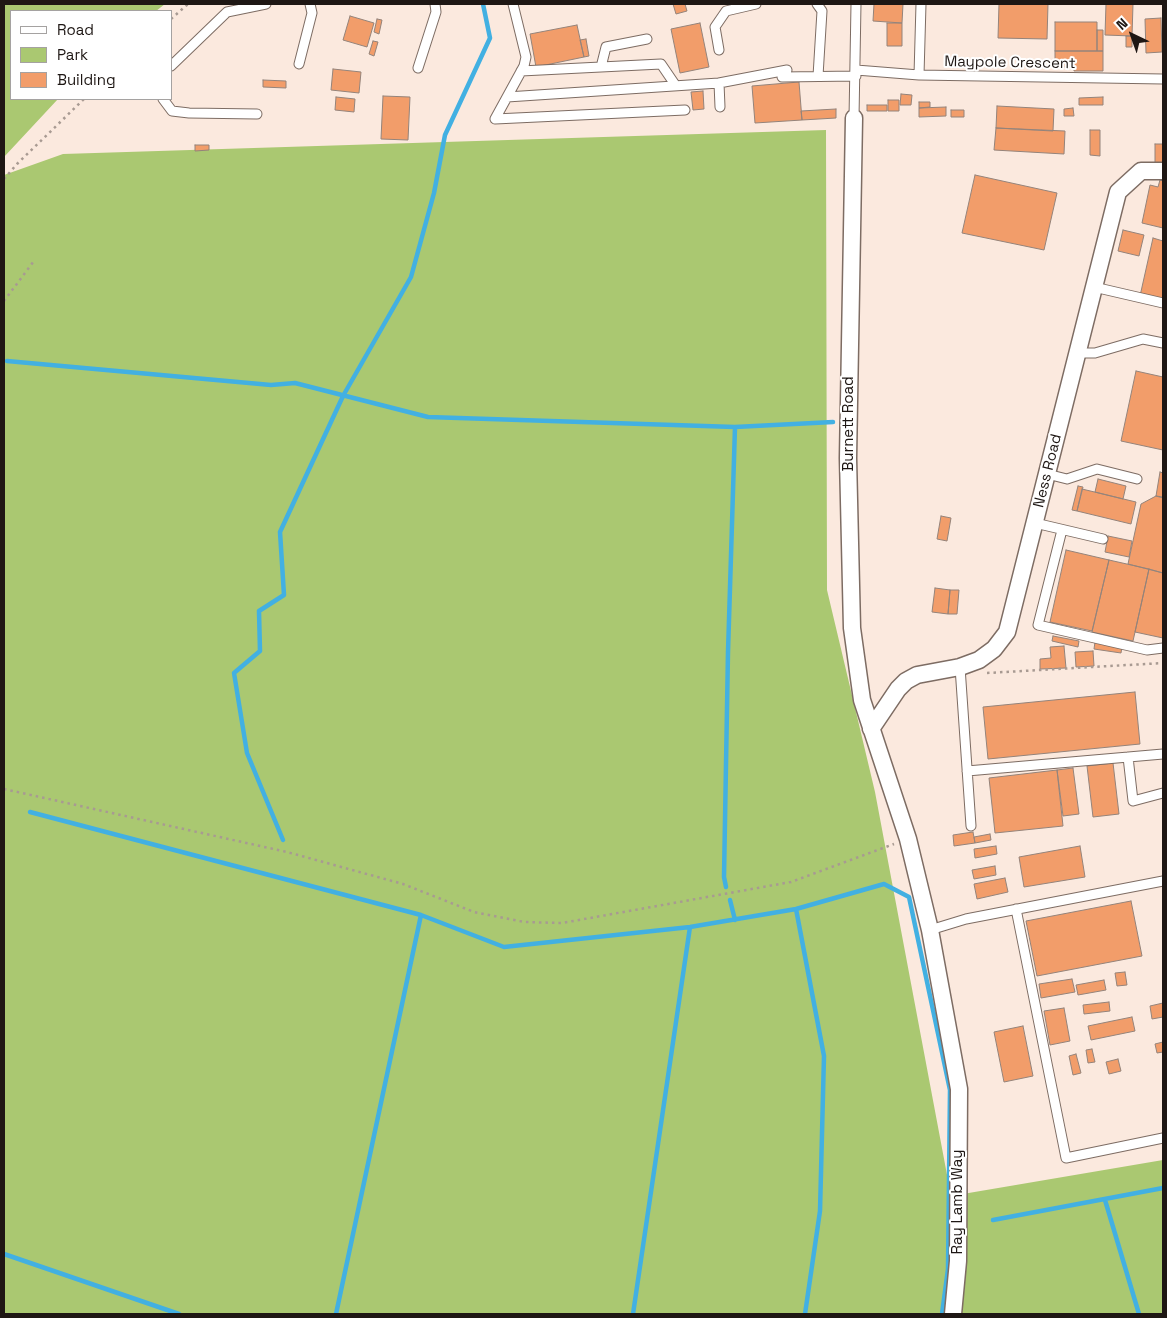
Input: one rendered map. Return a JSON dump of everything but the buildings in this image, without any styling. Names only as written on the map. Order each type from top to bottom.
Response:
[{"type":"street","name":"Burnett Road","points":[[854,118],[849,379],[852,633],[862,700],[908,839],[930,930]]},
{"type":"street","name":"Ness Road","points":[[871,729],[898,689],[906,681],[916,675],[980,660],[994,649],[1008,632],[1118,192],[1141,171],[1163,171]]},
{"type":"street","name":"Ray Lamb Way","points":[[930,930],[959,1089],[958,1261],[953,1314]]},
{"type":"lane","points":[[172,65],[227,12],[266,4]]},
{"type":"lane","points":[[299,64],[312,13],[310,4]]},
{"type":"lane","points":[[418,68],[436,12],[435,4]]},
{"type":"lane","points":[[513,4],[526,57],[524,66],[495,119],[685,110]]},
{"type":"lane","points":[[719,50],[715,27],[726,11],[756,4]]},
{"type":"lane","points":[[817,4],[822,11],[818,76]]},
{"type":"lane","points":[[854,118],[856,4]]},
{"type":"lane","points":[[919,76],[921,4]]},
{"type":"lane","points":[[601,67],[606,47],[647,39]]},
{"type":"lane","points":[[521,71],[661,64],[676,86]]},
{"type":"lane","name":"Maypole Crescent","points":[[507,97],[719,83],[784,74],[818,76],[856,73],[919,76],[1163,79]]},
{"type":"lane","points":[[719,83],[720,107]]},
{"type":"lane","points":[[164,100],[172,111],[189,114],[256,114]]},
{"type":"lane","points":[[1094,287],[1163,304]]},
{"type":"lane","points":[[1077,353],[1094,353],[1143,339],[1163,343]]},
{"type":"lane","points":[[1047,474],[1067,479],[1098,469],[1137,479]]},
{"type":"lane","points":[[1035,523],[1103,539]]},
{"type":"lane","points":[[1062,530],[1038,625],[1147,650],[1163,648]]},
{"type":"lane","points":[[960,666],[971,826]]},
{"type":"lane","points":[[967,771],[1163,754]]},
{"type":"lane","points":[[1128,757],[1133,801],[1163,793]]},
{"type":"lane","points":[[930,930],[966,919],[1163,881]]},
{"type":"lane","points":[[1016,909],[1066,1158],[1163,1138]]},
{"type":"path","points":[[172,18],[188,4]]},
{"type":"path","points":[[4,179],[83,100]]},
{"type":"path","points":[[4,301],[34,261]]},
{"type":"path","points":[[1011,673],[1163,663]]},
{"type":"path","points":[[4,789],[287,852],[403,884],[474,912],[524,922],[562,923],[790,882],[908,839]]},
{"type":"green space","points":[[4,4],[165,4],[157,10],[10,10],[10,100],[57,100],[4,157]]},
{"type":"green space","points":[[826,130],[827,590],[875,792],[951,1196],[1163,1160],[1163,1314],[4,1314],[4,175],[63,154]]},
{"type":"waterway","points":[[283,840],[247,753],[234,673],[260,651],[259,611],[284,595],[280,532],[343,396],[411,277],[434,193],[445,135],[490,38],[483,4]]},
{"type":"waterway","points":[[7,361],[271,385],[295,383],[428,417],[735,427],[833,422]]},
{"type":"waterway","points":[[726,887],[724,877],[728,652],[735,427]]},
{"type":"waterway","points":[[30,812],[421,915],[504,947],[690,927],[796,909],[884,884],[909,897],[950,1090],[948,1269],[942,1314]]},
{"type":"waterway","points":[[730,900],[735,920]]},
{"type":"waterway","points":[[796,909],[824,1056],[820,1211],[805,1314]]},
{"type":"waterway","points":[[336,1314],[421,915]]},
{"type":"waterway","points":[[633,1314],[690,927]]},
{"type":"waterway","points":[[993,1220],[1163,1188]]},
{"type":"waterway","points":[[1105,1200],[1139,1314]]},
{"type":"waterway","points":[[4,1254],[179,1314]]}]
